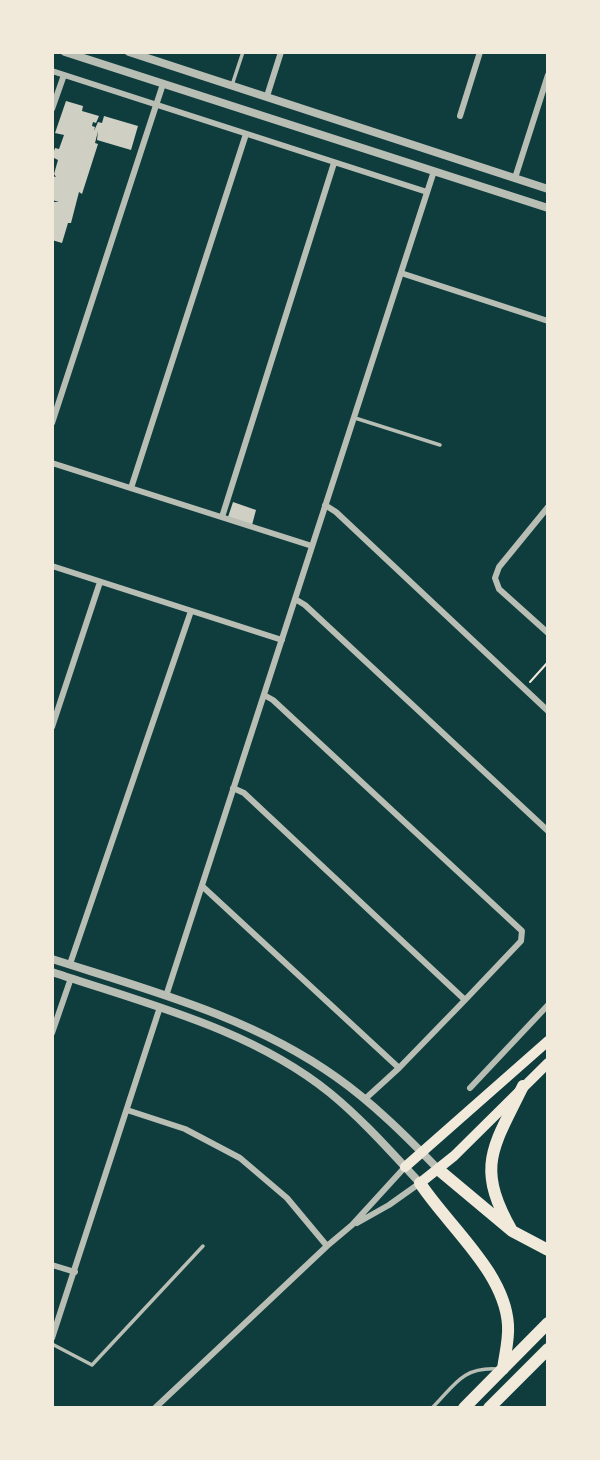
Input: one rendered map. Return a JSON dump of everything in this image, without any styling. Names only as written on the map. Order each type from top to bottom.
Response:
[{"type":"highway","points":[[512,1231],[496,1200],[490,1172],[495,1147],[523,1086]]},
{"type":"highway","points":[[439,1170],[512,1231],[548,1250]]},
{"type":"highway","points":[[420,1183],[486,1268],[496,1285],[508,1324],[503,1369]]},
{"type":"highway","points":[[464,1408],[548,1323]]},
{"type":"highway","points":[[489,1408],[548,1349]]},
{"type":"main road","points":[[405,1167],[548,1041]]},
{"type":"main road","points":[[420,1183],[439,1170],[548,1063]]},
{"type":"street","points":[[65,52],[548,208]]},
{"type":"street","points":[[129,52],[548,189]]},
{"type":"street","points":[[267,96],[281,52]]},
{"type":"street","points":[[460,116],[480,52]]},
{"type":"street","points":[[52,72],[427,192]]},
{"type":"street","points":[[52,109],[64,75]]},
{"type":"street","points":[[515,178],[548,75]]},
{"type":"street","points":[[52,423],[163,84]]},
{"type":"street","points":[[131,488],[246,134]]},
{"type":"street","points":[[222,517],[334,163]]},
{"type":"street","points":[[166,996],[434,171]]},
{"type":"street","points":[[401,273],[548,321]]},
{"type":"street","points":[[52,463],[312,546]]},
{"type":"street","points":[[326,505],[548,711]]},
{"type":"street","points":[[548,507],[499,567],[495,578],[499,589],[548,633]]},
{"type":"street","points":[[52,566],[282,640]]},
{"type":"street","points":[[52,726],[100,582]]},
{"type":"street","points":[[295,599],[306,605],[548,831]]},
{"type":"street","points":[[69,964],[191,611]]},
{"type":"street","points":[[264,695],[273,699],[522,931],[521,941],[399,1068],[365,1099]]},
{"type":"street","points":[[233,788],[244,793],[464,1000]]},
{"type":"street","points":[[202,886],[399,1068]]},
{"type":"street","points":[[52,959],[224,1017],[270,1038],[326,1070],[365,1099],[439,1170]]},
{"type":"street","points":[[52,972],[160,1007],[219,1030],[286,1063],[328,1092],[420,1183],[352,1225]]},
{"type":"street","points":[[52,1034],[71,978]]},
{"type":"street","points":[[470,1088],[548,1005]]},
{"type":"street","points":[[52,1338],[160,1007]]},
{"type":"street","points":[[127,1110],[186,1129],[240,1158],[287,1198],[327,1246]]},
{"type":"street","points":[[155,1408],[352,1225],[405,1167]]},
{"type":"street","points":[[52,1265],[75,1272]]},
{"type":"lane","points":[[232,85],[243,52]]},
{"type":"lane","points":[[354,417],[440,445]]},
{"type":"lane","points":[[52,1344],[92,1365],[203,1246]]},
{"type":"lane","points":[[432,1408],[467,1372],[483,1368],[503,1369]]},
{"type":"path","points":[[524,689],[548,662]]},
{"type":"building","points":[[66,101],[83,106],[82,111],[99,116],[96,123],[93,122],[94,131],[98,122],[102,123],[104,116],[138,126],[131,150],[97,140],[98,131],[95,143],[98,144],[82,194],[79,192],[71,223],[68,223],[62,243],[52,240],[52,209],[54,202],[59,202],[52,200],[52,176],[56,177],[54,174],[58,160],[52,157],[55,148],[59,149],[64,135],[55,133]]},
{"type":"building","points":[[233,502],[256,510],[252,525],[228,517]]}]
